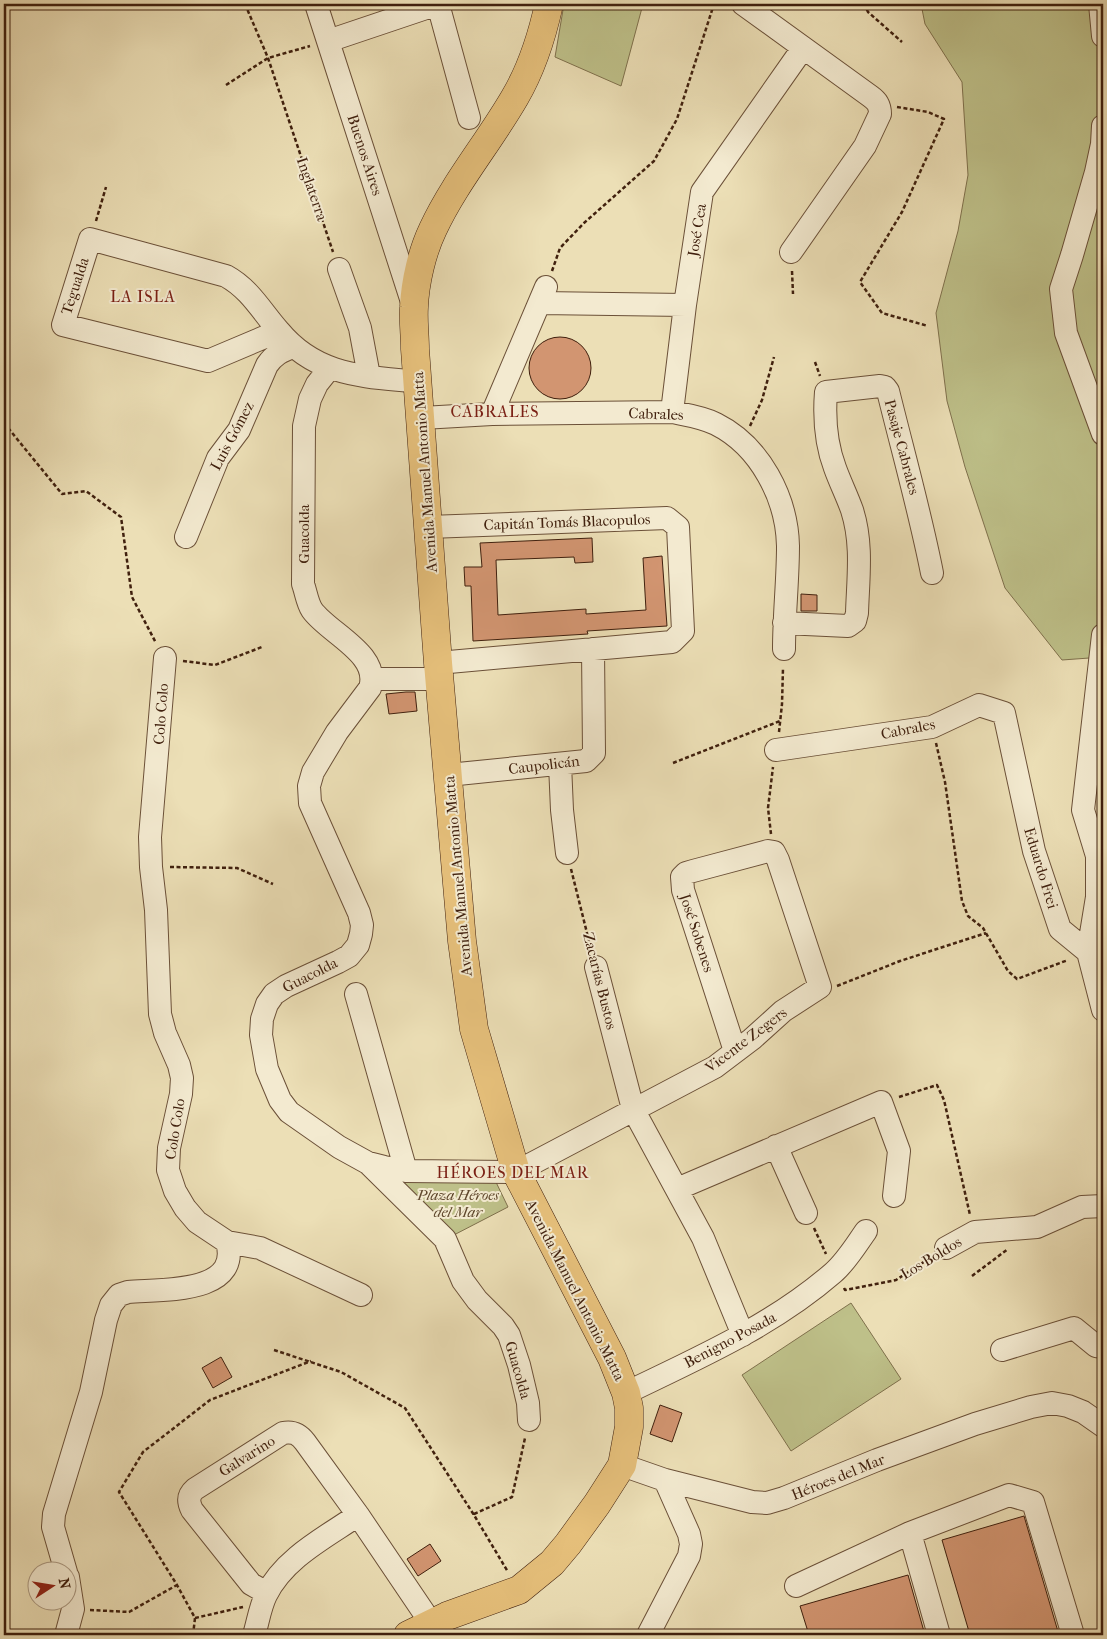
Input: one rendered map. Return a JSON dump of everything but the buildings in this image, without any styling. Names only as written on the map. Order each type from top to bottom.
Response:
[{"type":"main road","name":"Avenida Manuel Antonio Matta","points":[[420,1629],[519,1590],[552,1562],[568,1544],[597,1504],[622,1465],[629,1427],[629,1408],[626,1393],[612,1358],[516,1172],[474,1028],[462,941],[439,671],[414,306],[419,274],[432,230],[478,152],[515,97],[533,61],[544,28],[549,4]]},
{"type":"street","name":"Buenos Aires","points":[[316,4],[414,306]]},
{"type":"street","points":[[328,41],[438,4],[469,118]]},
{"type":"street","points":[[743,4],[879,104],[880,114],[865,146],[791,252]]},
{"type":"street","points":[[1100,4],[1103,36]]},
{"type":"street","name":"José Cea","points":[[672,412],[685,305],[702,192],[803,48]]},
{"type":"street","points":[[1103,126],[1102,144],[1096,172],[1061,289],[1066,333],[1103,434]]},
{"type":"street","name":"Tegualda","points":[[286,339],[208,361],[63,325],[90,239],[226,276],[238,283],[253,298],[286,339],[314,361],[329,369],[419,382]]},
{"type":"street","points":[[339,269],[360,328],[369,376]]},
{"type":"street","points":[[492,414],[543,295],[685,305]]},
{"type":"street","name":"Luis Gómez","points":[[186,537],[218,458],[239,430],[267,365],[283,350],[286,339]]},
{"type":"street","name":"Guacolda","points":[[329,369],[317,384],[310,398],[304,426],[304,584],[307,599],[312,610],[359,652],[368,664],[372,680],[370,688],[337,732],[313,772],[309,786],[310,803],[315,818],[359,912],[362,925],[358,944],[349,956],[286,986],[274,994],[267,1004],[262,1019],[261,1035],[267,1069],[280,1100],[289,1112],[339,1147],[368,1163],[445,1238],[463,1281],[477,1300],[503,1326],[509,1335],[519,1365],[528,1403],[529,1420]]},
{"type":"street","name":"Pasaje Cabrales","points":[[784,623],[848,626],[855,621],[859,557],[858,536],[852,511],[834,467],[829,447],[826,422],[826,392],[880,386],[885,387],[888,391],[922,523],[932,573]]},
{"type":"street","name":"Cabrales","points":[[422,418],[492,414],[672,412],[698,417],[710,422],[741,441],[764,467],[776,491],[785,519],[788,545],[784,649]]},
{"type":"street","name":"Capitán Tomás Blacopulos","points":[[429,527],[667,518],[678,527],[683,631],[672,642],[593,649],[439,671]]},
{"type":"street","points":[[1103,635],[1083,810],[1100,856],[1097,897],[1088,952],[1103,1010]]},
{"type":"street","name":"Caupolicán","points":[[448,775],[586,761],[594,753],[593,649]]},
{"type":"street","name":"Colo Colo","points":[[165,658],[150,837],[156,910],[160,1014],[182,1078],[181,1094],[169,1148],[168,1170],[175,1191],[185,1208],[197,1222],[227,1242]]},
{"type":"street","points":[[372,680],[439,671]]},
{"type":"street","name":"Cabrales","points":[[776,750],[932,727],[979,705],[1004,713]]},
{"type":"street","name":"Eduardo Frei","points":[[1004,713],[1034,850],[1060,929],[1088,952]]},
{"type":"street","points":[[560,764],[562,810],[567,853]]},
{"type":"street","name":"José Sobenes","points":[[735,1051],[684,890],[682,877],[692,871],[762,852],[774,852]]},
{"type":"street","points":[[774,852],[820,988]]},
{"type":"street","name":"Zacarías Bustos","points":[[596,967],[633,1110],[703,1238],[743,1336]]},
{"type":"street","name":"Vicente Zegers","points":[[516,1172],[715,1067],[783,1012],[820,988]]},
{"type":"street","points":[[356,994],[406,1171]]},
{"type":"street","points":[[677,1189],[881,1102],[899,1151],[894,1196]]},
{"type":"street","points":[[776,1146],[806,1213]]},
{"type":"street","name":"Guacolda","points":[[368,1163],[406,1171],[516,1172]]},
{"type":"street","name":"Los Boldos","points":[[946,1248],[975,1232],[1037,1227],[1082,1207],[1103,1206]]},
{"type":"street","name":"Benigno Posada","points":[[626,1393],[743,1336],[780,1314],[835,1272],[866,1232]]},
{"type":"street","points":[[63,1562],[53,1527],[54,1514],[91,1392],[106,1320],[111,1305],[119,1296],[128,1292],[197,1286],[215,1279],[224,1268],[228,1258],[227,1242],[260,1248],[361,1295]]},
{"type":"street","points":[[1002,1350],[1074,1328],[1096,1346],[1103,1347]]},
{"type":"street","name":"Héroes del Mar","points":[[622,1465],[665,1480],[752,1502],[767,1503],[975,1424],[1031,1407],[1052,1403],[1068,1406],[1083,1412],[1103,1426]]},
{"type":"street","name":"Galvarino","points":[[265,1597],[251,1584],[192,1510],[189,1505],[189,1498],[195,1489],[283,1433],[294,1433],[306,1442],[358,1515],[420,1629]]},
{"type":"street","points":[[648,1635],[688,1556],[691,1544],[689,1534],[665,1480]]},
{"type":"street","points":[[796,1586],[910,1532],[1009,1495],[1033,1502],[1073,1635]]},
{"type":"street","points":[[254,1635],[265,1597],[284,1569],[358,1515]]},
{"type":"street","points":[[910,1532],[939,1635]]},
{"type":"street","points":[[66,1635],[72,1612]]},
{"type":"path","name":"Inglaterra","points":[[245,4],[268,58],[339,269]]},
{"type":"path","points":[[543,295],[560,248],[584,223],[654,161],[677,119],[714,4]]},
{"type":"path","points":[[864,4],[868,12],[902,42]]},
{"type":"path","points":[[226,85],[268,58],[328,41]]},
{"type":"path","points":[[879,104],[928,112],[944,119],[902,212],[860,282],[882,313],[928,326]]},
{"type":"path","points":[[90,239],[106,188]]},
{"type":"path","points":[[791,252],[792,294]]},
{"type":"path","points":[[741,441],[762,400],[774,357]]},
{"type":"path","points":[[4,423],[62,494],[86,491],[121,517],[132,597],[165,658],[215,665],[262,647]]},
{"type":"path","points":[[774,852],[768,808],[782,704],[784,649]]},
{"type":"path","points":[[673,763],[780,721]]},
{"type":"path","points":[[932,727],[945,782],[962,901],[968,916],[983,928],[1008,971],[1017,979],[1088,952]]},
{"type":"path","name":"Zacarías Bustos","points":[[567,853],[596,967]]},
{"type":"path","points":[[151,866],[237,868],[273,884]]},
{"type":"path","points":[[820,988],[834,988],[900,961],[986,933]]},
{"type":"path","points":[[881,1102],[937,1085],[944,1100],[956,1159],[975,1232]]},
{"type":"path","points":[[806,1213],[835,1272]]},
{"type":"path","points":[[972,1276],[1037,1227]]},
{"type":"path","name":"Los Boldos","points":[[835,1272],[845,1290],[896,1280],[946,1248]]},
{"type":"path","points":[[274,1350],[341,1372],[405,1408],[474,1514],[519,1590]]},
{"type":"path","points":[[474,1514],[512,1497],[529,1420]]},
{"type":"path","points":[[78,1609],[129,1612],[177,1584]]},
{"type":"path","points":[[195,1618],[265,1597]]},
{"type":"green space","points":[[564,4],[643,4],[621,86],[555,57]]},
{"type":"green space","points":[[921,4],[1103,4],[1103,657],[1062,660],[1005,588],[965,467],[947,401],[936,313],[958,231],[968,175],[962,82],[925,24]]},
{"type":"green space","name":"Plaza Héroes del Mar","points":[[390,1175],[494,1178],[508,1207],[450,1237]]},
{"type":"green space","points":[[851,1303],[901,1379],[791,1451],[742,1375]]},
{"type":"district","name":"LA ISLA","points":[[143,296]]},
{"type":"district","name":"CABRALES","points":[[495,411]]},
{"type":"district","name":"HÉROES DEL MAR","points":[[513,1172]]}]
